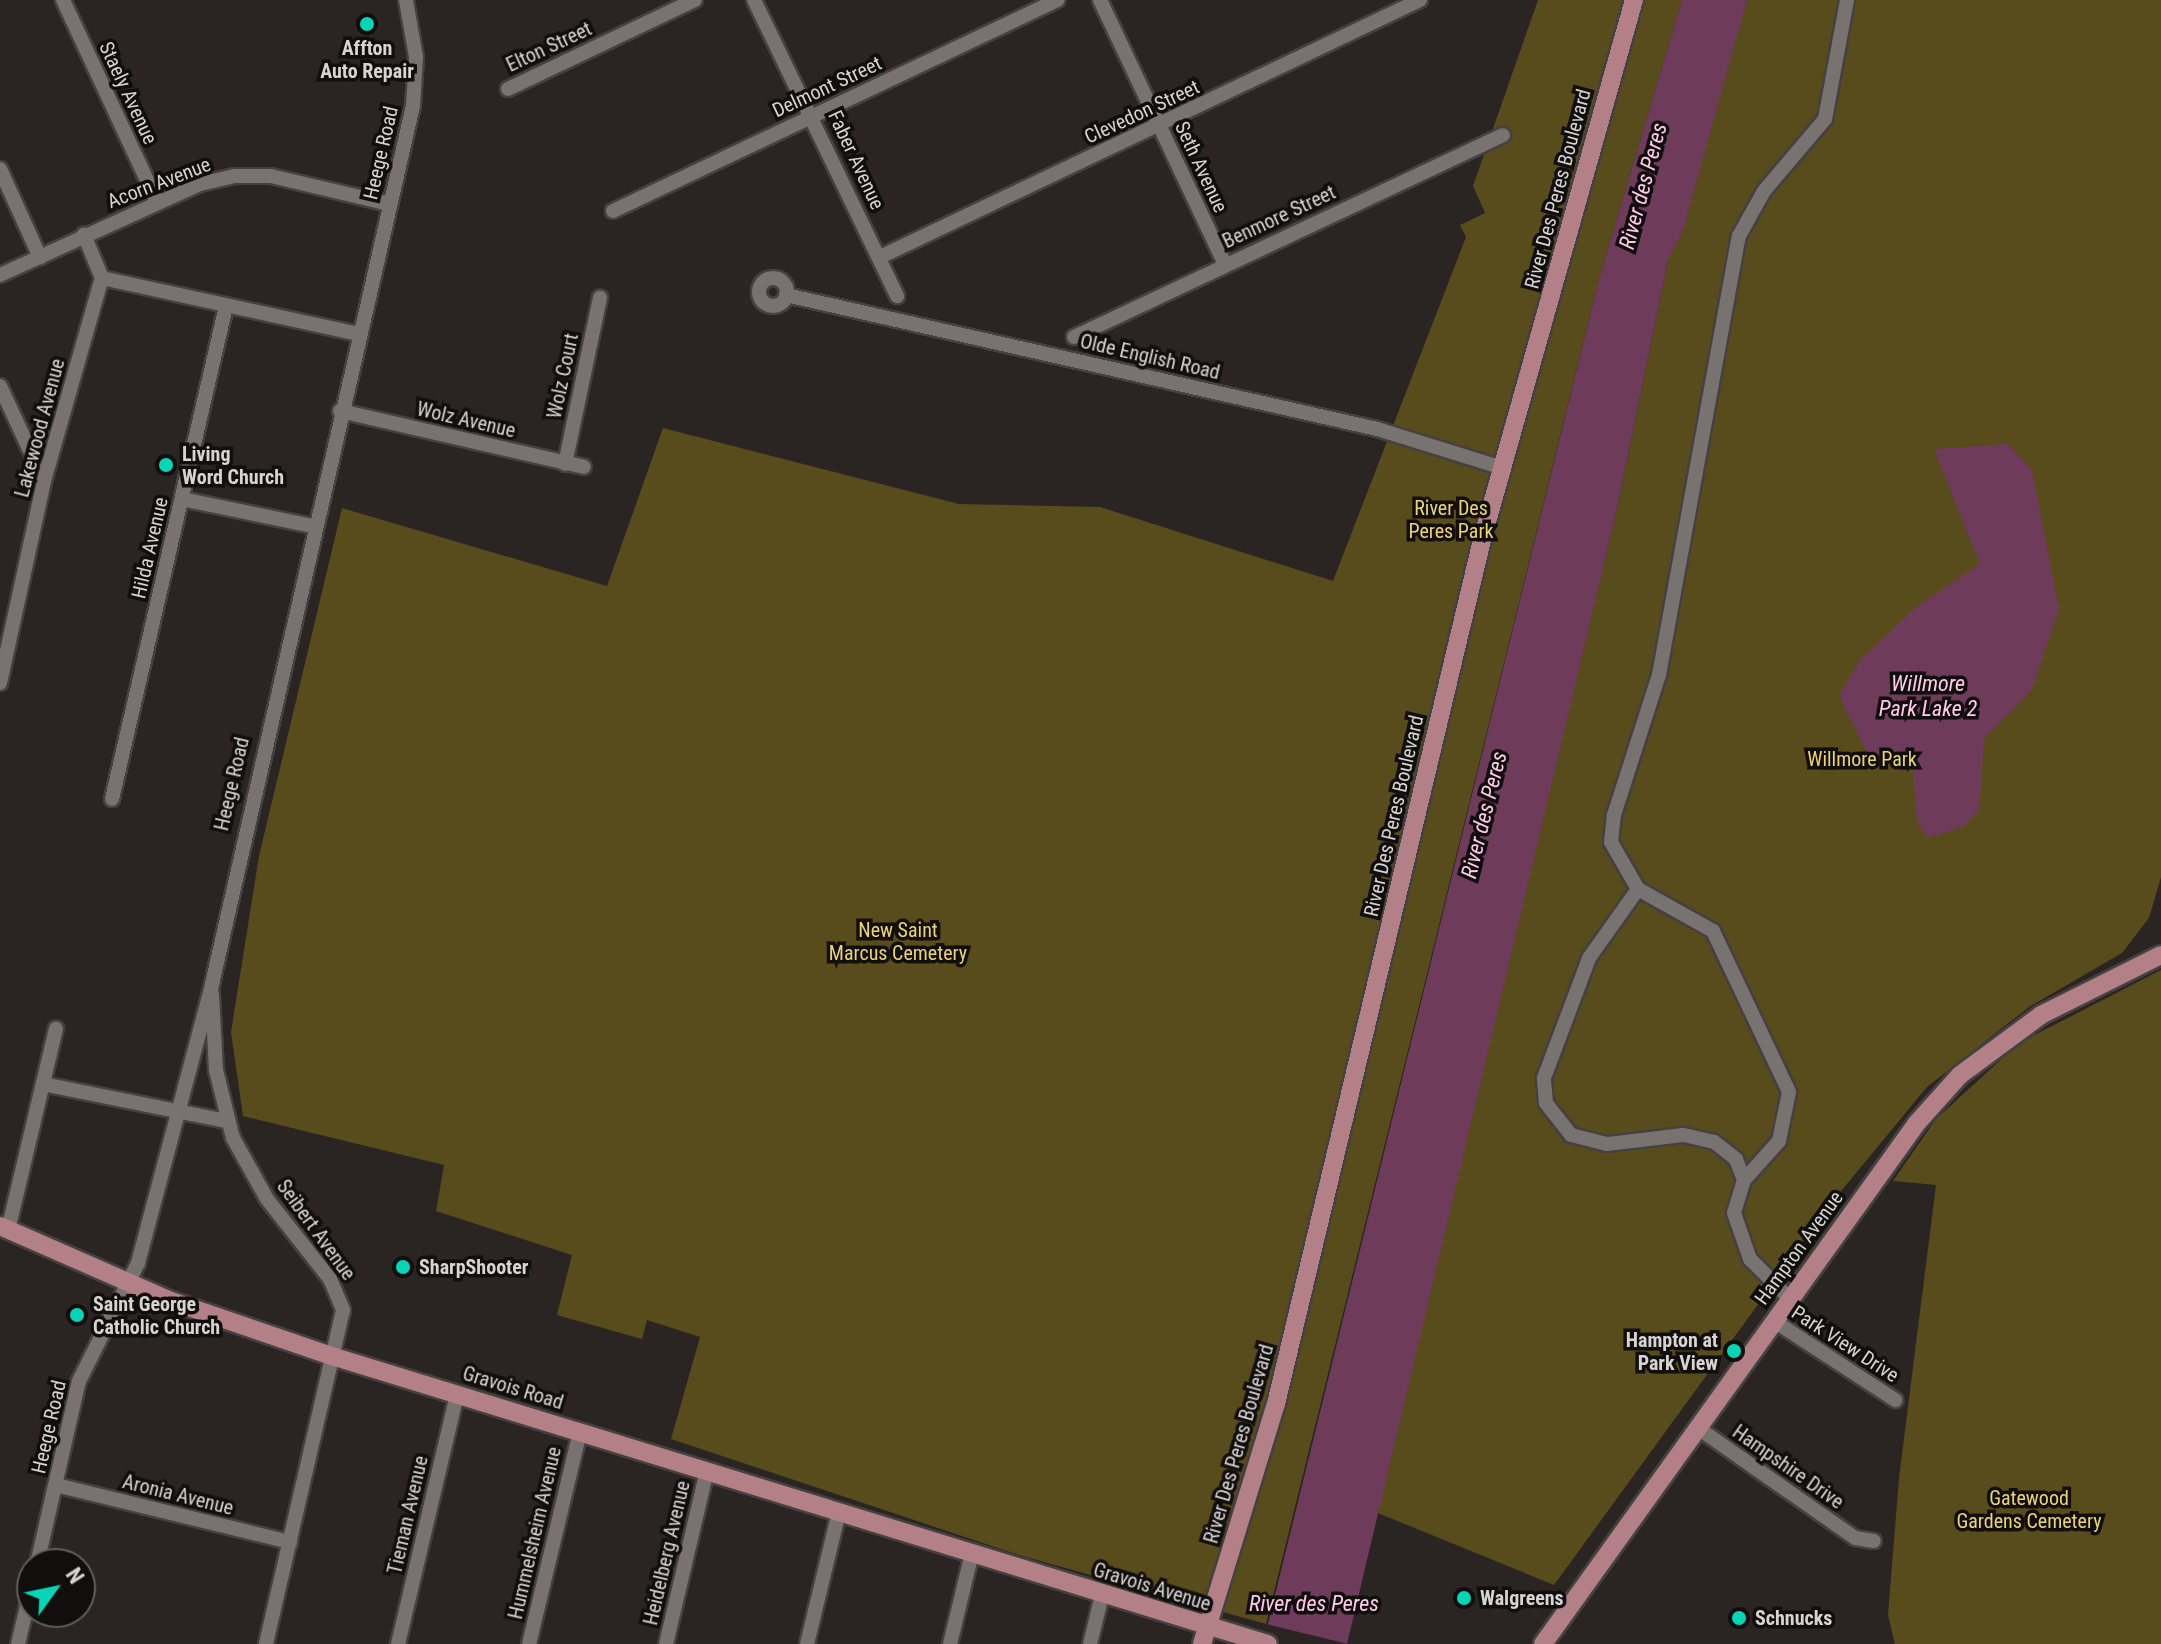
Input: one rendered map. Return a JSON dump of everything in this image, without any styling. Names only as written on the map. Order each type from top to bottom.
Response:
[{"type":"main road","name":"River Des Peres Boulevard","points":[[1204,1636],[1276,1404],[1503,468],[1634,0]]},
{"type":"main road","name":"Hampton Avenue","points":[[1543,1644],[1790,1299],[1960,1075],[2028,1022],[2161,955]]},
{"type":"main road","name":"Gravois Road","points":[[4,1228],[128,1284],[335,1357],[1023,1570]]},
{"type":"main road","name":"Gravois Avenue","points":[[1023,1570],[1102,1595],[1204,1636],[1260,1642]]},
{"type":"street","name":"Staely Avenue","points":[[63,0],[157,202]]},
{"type":"street","name":"Heege Road","points":[[41,1548],[79,1381],[128,1284],[212,984],[312,526],[416,79],[406,0]]},
{"type":"street","name":"Elton Street","points":[[508,89],[695,0]]},
{"type":"street","name":"Faber Avenue","points":[[754,0],[813,116],[897,296]]},
{"type":"street","name":"Delmont Street","points":[[613,211],[1058,0]]},
{"type":"street","name":"Seth Avenue","points":[[1100,0],[1225,264]]},
{"type":"street","name":"Clevedon Street","points":[[880,257],[1420,0]]},
{"type":"street","points":[[1790,1299],[1738,1237],[1734,1213],[1744,1180],[1779,1141],[1789,1092],[1713,931],[1638,889],[1615,855],[1614,815],[1659,675],[1734,256],[1755,204],[1825,119],[1847,0]]},
{"type":"street","name":"Benmore Street","points":[[1074,337],[1503,135]]},
{"type":"street","points":[[0,169],[40,257]]},
{"type":"street","name":"Acorn Avenue","points":[[0,275],[157,202],[251,174],[389,204]]},
{"type":"street","points":[[84,235],[102,278],[358,334]]},
{"type":"street","name":"Lakewood Avenue","points":[[0,683],[44,481],[102,278]]},
{"type":"street","name":"Olde English Road","points":[[786,295],[1377,429],[1503,468]]},
{"type":"street","name":"Wolz Court","points":[[565,464],[600,298]]},
{"type":"street","name":"Hilda Avenue","points":[[112,799],[226,306]]},
{"type":"street","points":[[0,386],[44,481]]},
{"type":"street","name":"Wolz Avenue","points":[[340,411],[584,467]]},
{"type":"street","points":[[182,499],[312,526]]},
{"type":"street","points":[[1638,889],[1589,958],[1544,1078],[1546,1103],[1571,1135],[1588,1143],[1683,1135],[1714,1142],[1736,1159],[1744,1180]]},
{"type":"street","name":"Seibert Avenue","points":[[212,984],[227,1121],[252,1176],[338,1292],[343,1321],[266,1644]]},
{"type":"street","points":[[4,1228],[56,1029]]},
{"type":"street","points":[[43,1084],[177,1108],[227,1121]]},
{"type":"street","name":"Park View Drive","points":[[1774,1321],[1895,1400]]},
{"type":"street","name":"Tieman Avenue","points":[[398,1644],[457,1394]]},
{"type":"street","name":"Hampshire Drive","points":[[1698,1428],[1855,1538],[1874,1541]]},
{"type":"street","name":"Hummelsheim Avenue","points":[[529,1644],[580,1431]]},
{"type":"street","name":"Heidelberg Avenue","points":[[666,1644],[707,1471]]},
{"type":"street","name":"Aronia Avenue","points":[[56,1485],[290,1542]]},
{"type":"street","points":[[807,1644],[839,1512]]},
{"type":"street","points":[[950,1644],[972,1553]]},
{"type":"street","points":[[1090,1644],[1102,1595]]},
{"type":"green space","name":"New Saint Marcus Cemetery","points":[[1538,0],[1682,0],[1599,279],[1266,1624],[1019,1555],[671,1439],[700,1337],[647,1320],[642,1339],[557,1315],[572,1255],[436,1211],[444,1165],[243,1116],[231,1032],[259,856],[342,508],[607,586],[663,428],[959,504],[1100,507],[1333,581],[1466,237],[1460,225],[1485,213],[1473,186]]},
{"type":"green space","name":"Willmore Park","points":[[1747,0],[2161,0],[2161,877],[2149,918],[2122,953],[2029,1007],[1927,1087],[1837,1196],[1554,1585],[1373,1511],[1616,513],[1668,260]]},
{"type":"green space","name":"Gatewood Gardens Cemetery","points":[[2161,970],[2161,1644],[1895,1644],[1888,1615],[1899,1478],[1936,1185],[1893,1181],[1936,1119],[2019,1043]]},
{"type":"water","name":"River des Peres","points":[[1682,0],[1747,0],[1682,233],[1668,260],[1616,513],[1347,1644],[1263,1644],[1599,279]]},
{"type":"water","name":"Willmore Park Lake 2","points":[[2008,444],[2032,470],[2059,609],[2032,689],[1984,739],[1979,810],[1965,826],[1928,838],[1917,821],[1913,770],[1871,761],[1839,696],[1860,660],[1916,607],[1980,564],[1934,449]]},
{"type":"pier","points":[[1262,1623],[1348,1644],[1259,1644]]},
{"type":"place","name":"Affton Auto Repair","points":[[367,24]]},
{"type":"place","name":"Living Word Church","points":[[166,465]]},
{"type":"place","name":"SharpShooter","points":[[403,1267]]},
{"type":"place","name":"Saint George Catholic Church","points":[[77,1315]]},
{"type":"place","name":"Hampton at Park View","points":[[1734,1351]]},
{"type":"place","name":"Walgreens","points":[[1464,1598]]},
{"type":"place","name":"Schnucks","points":[[1739,1618]]},
{"type":"park label","name":"River Des Peres Park","points":[[1451,520]]}]
